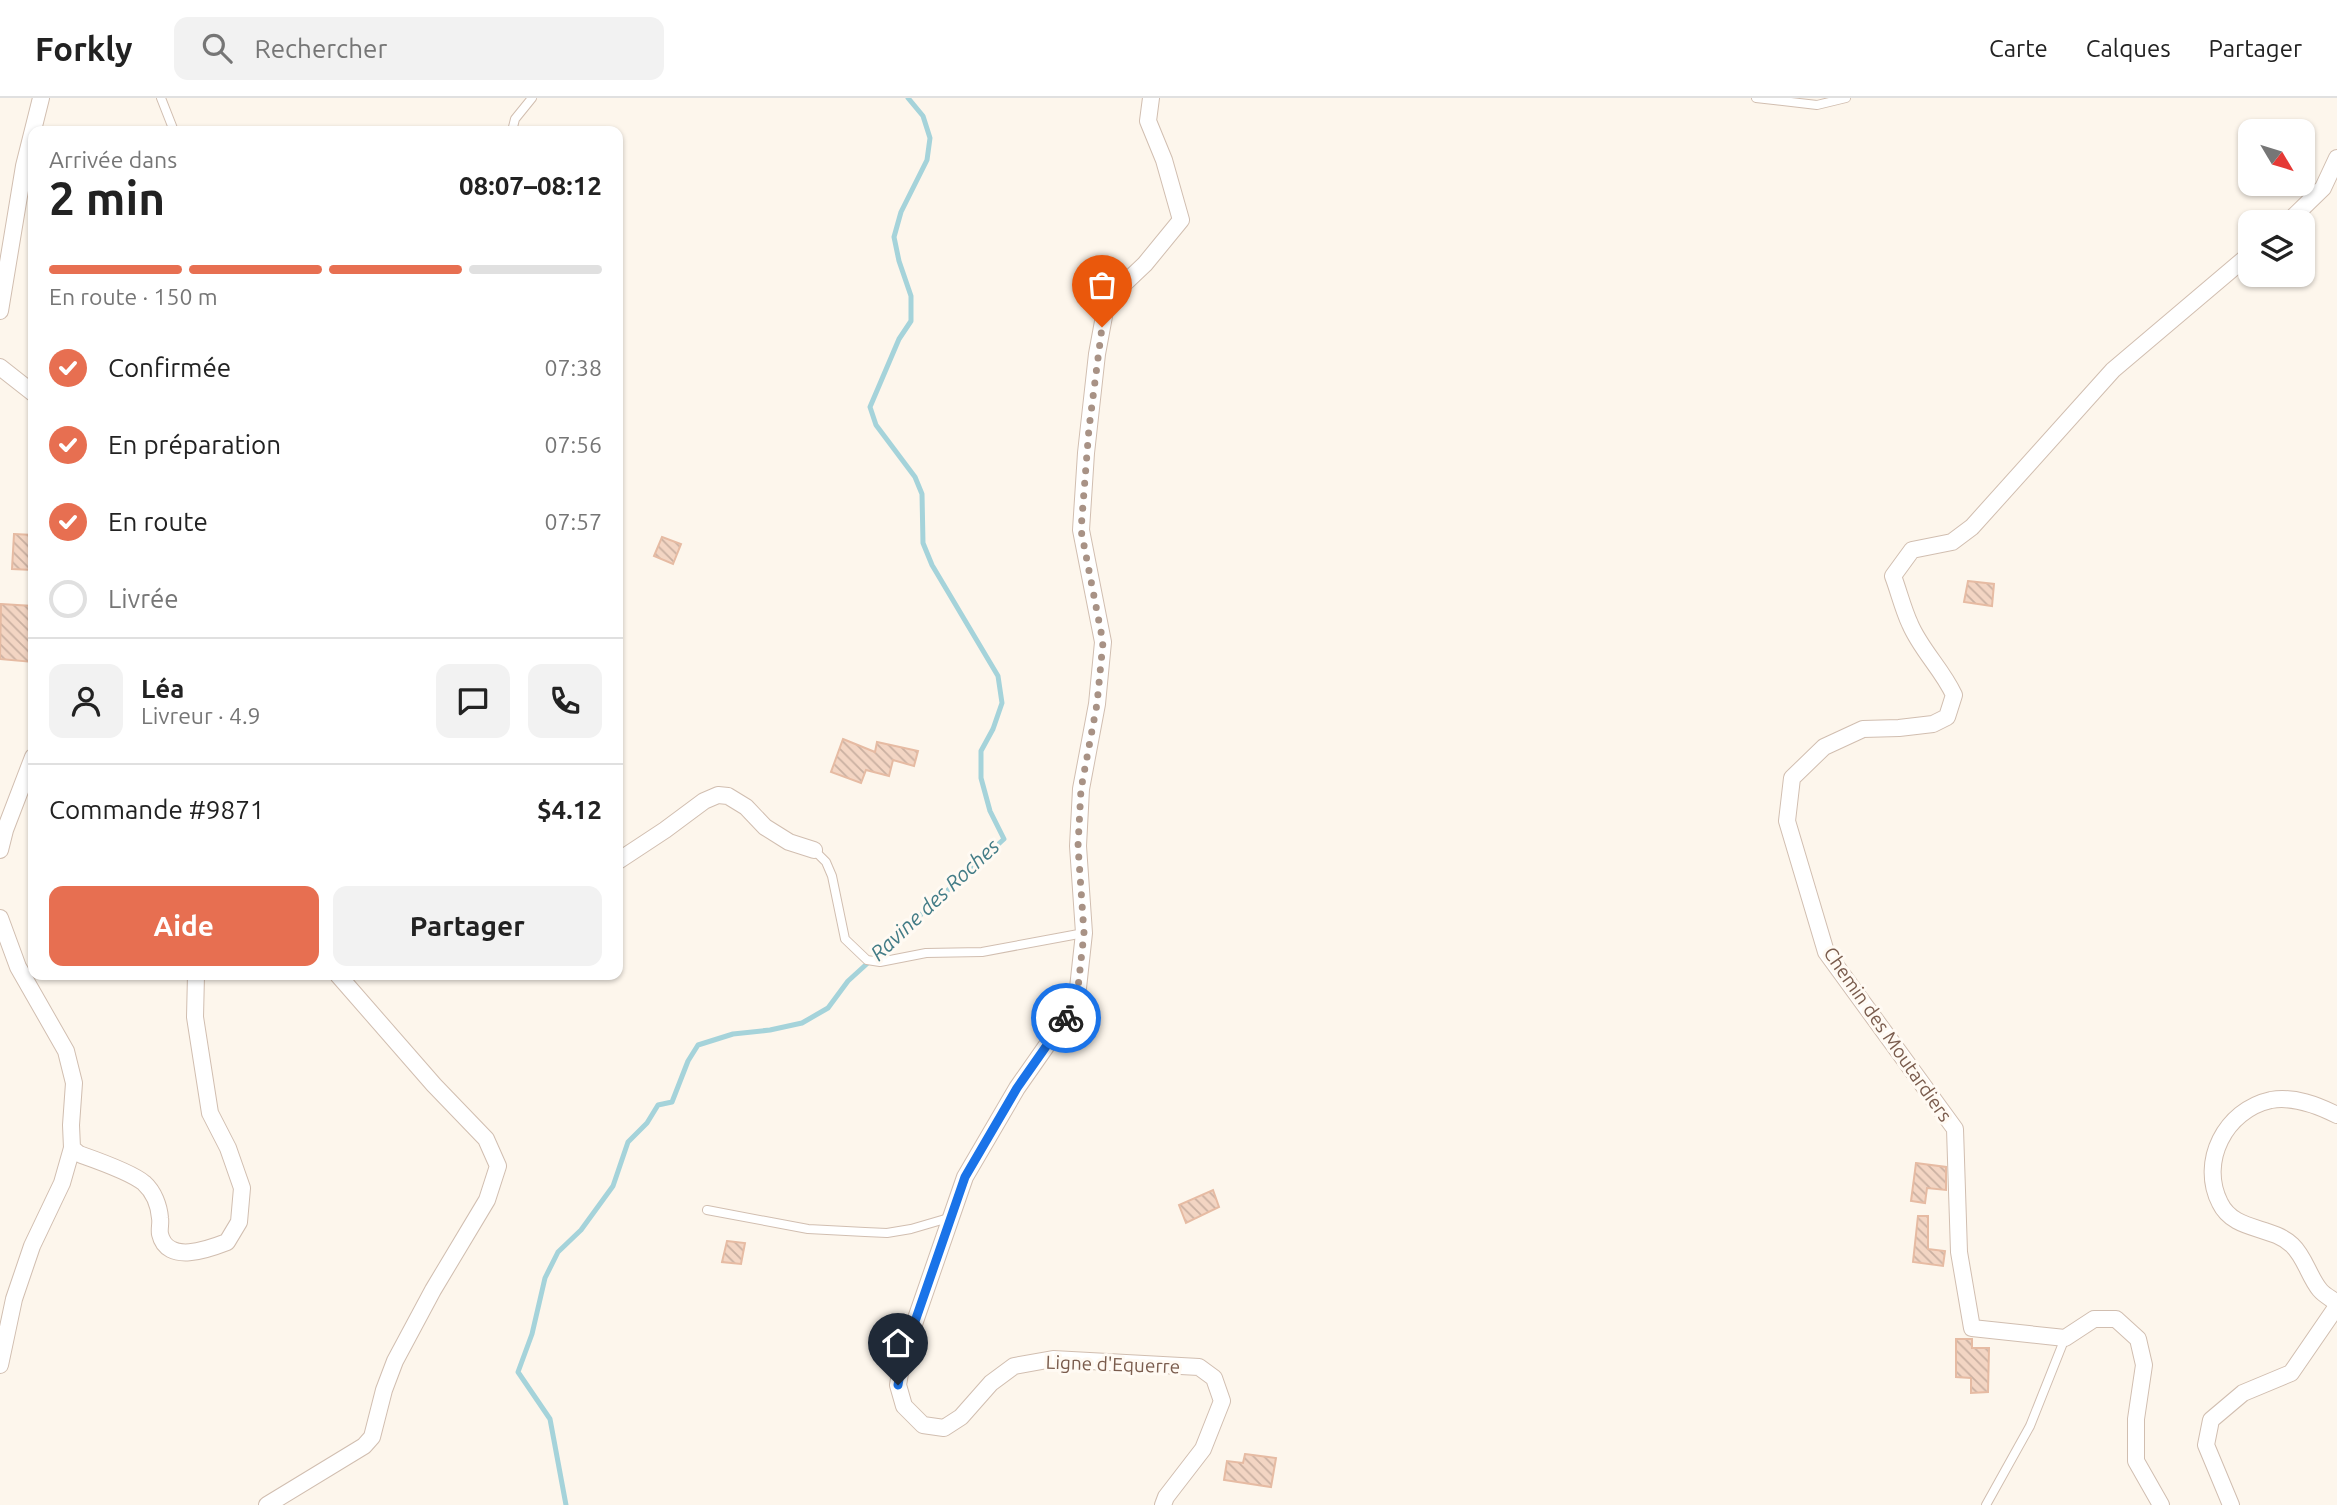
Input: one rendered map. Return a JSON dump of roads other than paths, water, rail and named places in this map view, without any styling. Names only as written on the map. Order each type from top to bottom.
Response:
[{"type":"street","points":[[34,126],[41,98]]},
{"type":"street","name":"Ligne d'Equerre","points":[[1152,98],[1148,121],[1164,160],[1181,220],[1145,264],[1107,300],[1097,354],[1081,530],[1103,642],[1097,704],[1081,789],[1078,846],[1084,933],[1078,988],[1068,1015],[1017,1088],[965,1177],[903,1356],[898,1385],[904,1406],[923,1425],[944,1428],[961,1417],[991,1382],[1014,1366],[1053,1359],[1199,1367],[1214,1378],[1222,1401],[1203,1449],[1166,1497],[1163,1505]]},
{"type":"street","points":[[0,312],[28,150]]},
{"type":"street","points":[[2300,210],[2323,188],[2337,158]]},
{"type":"street","name":"Chemin des Moutardiers","points":[[2065,1338],[1972,1328],[1959,1252],[1955,1129],[1826,952],[1787,821],[1792,778],[1824,747],[1863,729],[1933,723],[1947,716],[1954,695],[1944,674],[1931,660],[1910,624],[1894,576],[1912,550],[1952,542],[1972,527],[2113,370],[2238,264]]},
{"type":"street","points":[[0,367],[28,389]]},
{"type":"street","points":[[0,850],[28,770]]},
{"type":"street","points":[[623,858],[718,794],[728,796],[746,807],[765,827],[789,842],[814,850]]},
{"type":"street","points":[[0,918],[18,967],[66,1051],[74,1083],[72,1148],[62,1183],[32,1247],[14,1299],[0,1365]]},
{"type":"street","points":[[72,1148],[79,1154],[144,1183],[154,1195],[160,1217],[160,1235],[167,1246],[182,1253],[205,1251],[227,1242],[239,1222],[242,1188],[228,1148],[210,1113],[195,1017],[196,980]]},
{"type":"street","points":[[267,1505],[364,1446],[372,1437],[383,1390],[395,1361],[432,1290],[487,1200],[498,1166],[486,1139],[434,1085],[342,980]]},
{"type":"street","points":[[2231,1505],[2206,1446],[2211,1420],[2243,1393],[2291,1373],[2337,1305],[2320,1292],[2293,1246],[2277,1235],[2244,1225],[2221,1205],[2211,1179],[2214,1157],[2223,1134],[2235,1119],[2254,1105],[2274,1100],[2312,1103],[2337,1115]]},
{"type":"street","points":[[2065,1338],[2094,1319],[2116,1319],[2138,1339],[2144,1365],[2136,1419],[2136,1461],[2161,1505]]},
{"type":"lane","points":[[161,98],[172,126]]},
{"type":"lane","points":[[513,126],[515,119],[532,98]]},
{"type":"lane","points":[[1756,98],[1817,105],[1846,98]]},
{"type":"lane","points":[[814,850],[826,862],[832,876],[845,939],[867,960],[880,962],[926,953],[982,952],[1084,933]]},
{"type":"lane","points":[[707,1210],[808,1229],[887,1233],[952,1217]]},
{"type":"lane","points":[[1986,1505],[2030,1426],[2065,1338]]},
{"type":"waterway","name":"Ravine des Roches","points":[[566,1505],[550,1419],[518,1372],[532,1334],[545,1278],[558,1252],[581,1230],[613,1186],[628,1142],[647,1123],[658,1105],[672,1102],[688,1061],[698,1045],[733,1034],[802,1023],[828,1008],[848,981],[1004,839],[990,811],[981,778],[981,751],[993,729],[1002,703],[998,676],[932,565],[923,543],[922,494],[915,477],[876,425],[870,407],[899,339],[911,321],[911,296],[894,237],[901,212],[927,160],[930,138],[923,116],[908,98]]}]
